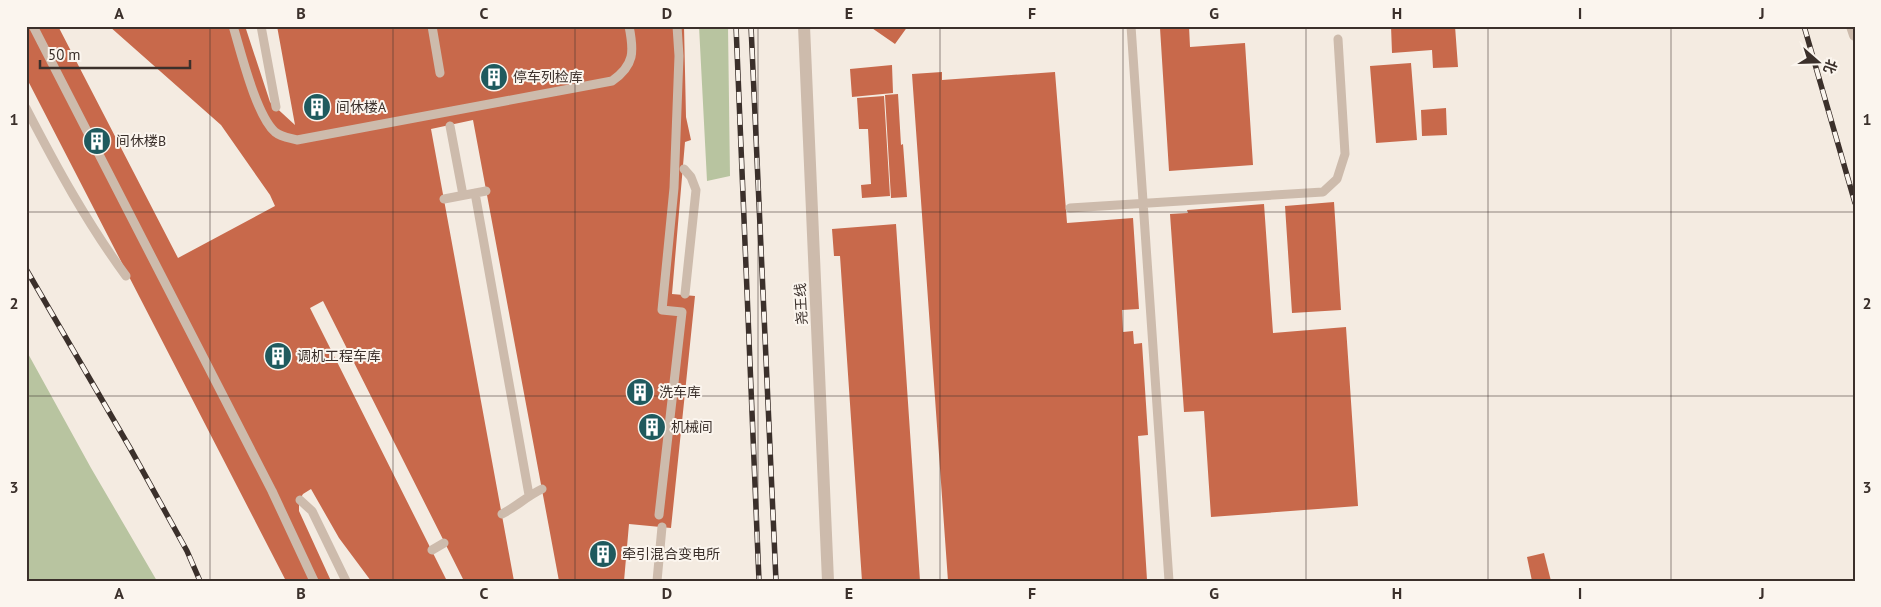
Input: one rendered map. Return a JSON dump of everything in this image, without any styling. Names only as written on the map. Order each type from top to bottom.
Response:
[{"type":"street","name":"尧王线","points":[[804,26],[828,581]]},
{"type":"street","points":[[1852,26],[1855,36]]},
{"type":"lane","points":[[33,26],[272,491],[314,581]]},
{"type":"lane","points":[[233,26],[252,87],[266,120],[276,132],[297,140],[612,81],[622,74],[629,64],[633,52],[629,26]]},
{"type":"lane","points":[[261,26],[276,107]]},
{"type":"lane","points":[[432,26],[440,73]]},
{"type":"lane","points":[[659,515],[682,312],[662,310],[674,188],[679,56],[677,26]]},
{"type":"lane","points":[[1131,26],[1169,581]]},
{"type":"lane","points":[[1070,208],[1323,192],[1337,179],[1345,154],[1338,39]]},
{"type":"lane","points":[[26,108],[103,245],[126,276]]},
{"type":"lane","points":[[450,126],[463,195]]},
{"type":"lane","points":[[684,169],[691,177],[696,190],[686,294]]},
{"type":"lane","points":[[444,199],[486,191]]},
{"type":"lane","points":[[475,193],[529,495]]},
{"type":"lane","points":[[502,514],[516,507],[529,495],[542,489]]},
{"type":"lane","points":[[300,500],[312,512],[346,581]]},
{"type":"lane","points":[[657,581],[662,527]]},
{"type":"lane","points":[[432,550],[444,543]]},
{"type":"green space","points":[[699,26],[728,26],[730,176],[707,181]]},
{"type":"green space","points":[[26,350],[91,468],[157,581],[26,581]]},
{"type":"building","points":[[26,26],[58,26],[178,258],[275,206],[270,195],[221,125],[109,26],[245,26],[270,102],[295,125],[277,26],[684,26],[686,117],[691,140],[685,142],[672,294],[695,296],[671,528],[629,524],[624,581],[559,581],[473,120],[431,129],[514,581],[464,581],[323,301],[310,308],[447,581],[371,581],[339,538],[311,489],[303,494],[299,501],[299,511],[331,581],[286,581],[26,77]]},
{"type":"building","points":[[869,26],[908,26],[895,44]]},
{"type":"building","points":[[1189,26],[1190,47],[1245,43],[1253,165],[1169,171],[1160,28]]},
{"type":"building","points":[[1391,26],[1455,26],[1458,67],[1433,68],[1432,50],[1392,53]]},
{"type":"building","points":[[1411,63],[1417,140],[1376,143],[1370,66]]},
{"type":"building","points":[[892,65],[893,93],[852,97],[850,69]]},
{"type":"building","points":[[942,72],[942,80],[1055,72],[1067,223],[1133,218],[1139,309],[1122,310],[1123,332],[1133,331],[1134,344],[1142,343],[1148,435],[1138,436],[1147,580],[948,581],[912,74]]},
{"type":"building","points":[[898,94],[907,197],[891,198],[885,95]]},
{"type":"building","points":[[884,96],[890,196],[862,198],[861,185],[871,184],[868,129],[859,129],[857,98]]},
{"type":"building","points":[[1446,108],[1447,135],[1422,136],[1421,110]]},
{"type":"building","points":[[1334,202],[1341,310],[1292,313],[1285,206]]},
{"type":"building","points":[[1264,204],[1273,333],[1346,327],[1358,506],[1211,517],[1204,411],[1184,412],[1170,214],[1188,213],[1187,210]]},
{"type":"building","points":[[896,224],[920,581],[862,581],[840,256],[834,256],[832,229]]},
{"type":"building","points":[[1544,553],[1551,581],[1532,581],[1527,557]]},
{"type":"railway","points":[[736,26],[759,581]]},
{"type":"railway","points":[[751,26],[776,581]]},
{"type":"railway","points":[[1804,26],[1855,203]]},
{"type":"railway","points":[[26,269],[130,448],[187,551],[200,581]]},
{"type":"place","name":"停车列检库","points":[[494,77]]},
{"type":"place","name":"间休楼A","points":[[317,107]]},
{"type":"place","name":"间休楼B","points":[[97,141]]},
{"type":"place","name":"调机工程车库","points":[[278,356]]},
{"type":"place","name":"洗车库","points":[[640,392]]},
{"type":"place","name":"机械间","points":[[652,427]]},
{"type":"place","name":"牵引混合变电所","points":[[603,554]]}]
